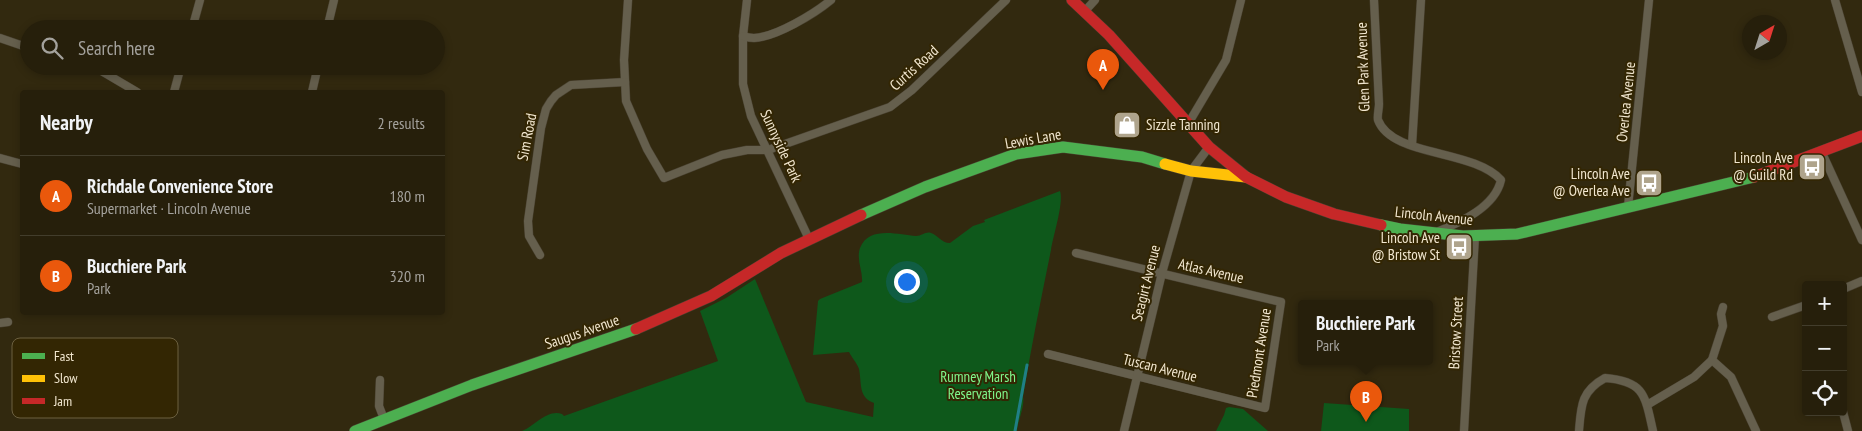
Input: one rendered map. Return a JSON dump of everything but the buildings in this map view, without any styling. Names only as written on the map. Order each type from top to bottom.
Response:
[{"type":"street","points":[[194,20],[200,0]]},
{"type":"street","points":[[329,20],[334,0]]},
{"type":"street","points":[[625,82],[624,60],[628,0]]},
{"type":"street","name":"Sunnyside Park","points":[[747,0],[743,36],[743,84],[751,116],[809,239]]},
{"type":"street","points":[[743,36],[754,38],[775,33],[815,13],[831,0]]},
{"type":"street","name":"Curtis Road","points":[[625,82],[626,100],[647,149],[664,178],[722,155],[747,150],[768,150],[890,107],[912,90],[1006,0]]},
{"type":"street","name":"Lincoln Avenue","points":[[1072,0],[1109,35],[1209,148],[1246,177],[1286,197],[1334,214],[1400,229],[1434,234],[1475,236],[1516,234],[1760,176],[1862,136]]},
{"type":"street","points":[[1084,12],[1095,0]]},
{"type":"street","points":[[1188,124],[1226,60],[1240,0]]},
{"type":"street","name":"Glen Park Avenue","points":[[1374,0],[1379,104],[1378,119],[1384,129],[1396,139],[1406,144],[1477,163],[1494,172],[1501,180],[1499,189],[1487,204],[1454,225],[1434,234]]},
{"type":"street","points":[[1412,145],[1421,0]]},
{"type":"street","name":"Overlea Avenue","points":[[1628,208],[1649,0]]},
{"type":"street","points":[[1835,0],[1862,92]]},
{"type":"street","points":[[0,38],[20,45]]},
{"type":"street","points":[[108,75],[134,90]]},
{"type":"street","points":[[175,90],[179,75]]},
{"type":"street","points":[[312,90],[316,75]]},
{"type":"street","name":"Sim Road","points":[[540,255],[529,236],[528,220],[541,128],[546,109],[556,95],[571,85],[625,82]]},
{"type":"street","name":"Lewis Lane","points":[[809,239],[925,187],[1016,154],[1064,147],[1142,157],[1190,171],[1246,177]]},
{"type":"street","name":"Seagirt Avenue","points":[[1124,431],[1162,273],[1190,171],[1209,148]]},
{"type":"street","points":[[1822,153],[1862,240]]},
{"type":"street","points":[[0,158],[20,163]]},
{"type":"street","name":"Bristow Street","points":[[1464,431],[1475,236]]},
{"type":"street","name":"Saugus Avenue","points":[[355,431],[472,385],[631,331],[670,315],[711,296],[781,253],[809,239]]},
{"type":"street","name":"Atlas Avenue","points":[[1076,252],[1281,302]]},
{"type":"street","points":[[1847,287],[1862,281]]},
{"type":"street","name":"Piedmont Avenue","points":[[1265,408],[1281,302]]},
{"type":"street","points":[[1647,405],[1694,377],[1712,360],[1723,326],[1721,314],[1723,306]]},
{"type":"street","points":[[1772,318],[1802,307]]},
{"type":"street","name":"Tuscan Avenue","points":[[1048,354],[1265,408]]},
{"type":"street","points":[[1712,360],[1732,377],[1756,431]]},
{"type":"street","points":[[1579,431],[1581,404],[1588,391],[1605,378],[1631,382],[1646,399],[1653,431]]},
{"type":"street","points":[[380,380],[378,406],[384,419]]},
{"type":"street","points":[[1844,416],[1848,431]]},
{"type":"green space","name":"Rumney Marsh Reservation","points":[[1060,191],[1059,211],[1036,323],[1017,431],[522,431],[551,414],[557,413],[564,416],[718,361],[700,311],[726,298],[755,279],[806,402],[873,417],[874,403],[863,394],[859,369],[849,352],[813,355],[818,301],[862,282],[859,252],[864,241],[870,236],[885,233],[916,236],[929,233],[944,242],[950,243],[973,226],[985,222],[984,220]]},
{"type":"green space","points":[[1324,403],[1409,409],[1409,431],[1321,431]]},
{"type":"green space","points":[[1226,408],[1243,409],[1268,431],[1216,431]]},
{"type":"waterway","points":[[1015,431],[1027,365]]},
{"type":"traffic: fast","points":[[861,215],[925,187],[1016,154],[1063,147],[1142,157],[1165,164]]},
{"type":"traffic: fast","points":[[1381,225],[1463,236],[1517,234],[1754,177]]},
{"type":"traffic: fast","points":[[355,431],[472,385],[636,329]]},
{"type":"traffic: slow","points":[[1165,164],[1191,171],[1246,177]]},
{"type":"traffic: jam","points":[[1072,0],[1109,35],[1209,147],[1246,177],[1286,197],[1334,214],[1381,225]]},
{"type":"traffic: jam","points":[[1754,177],[1862,136]]},
{"type":"traffic: jam","points":[[636,329],[711,296],[781,253],[861,215]]},
{"type":"place","name":"Richdale Convenience Store","points":[[1103,90]]},
{"type":"place","name":"Sizzle Tanning","points":[[1127,125]]},
{"type":"place","name":"Lincoln Ave @ Guild Rd","points":[[1812,167]]},
{"type":"place","name":"Lincoln Ave @ Overlea Ave","points":[[1649,183]]},
{"type":"place","name":"Lincoln Ave @ Bristow St","points":[[1459,247]]},
{"type":"place","name":"Bucchiere Park","points":[[1366,422]]}]
